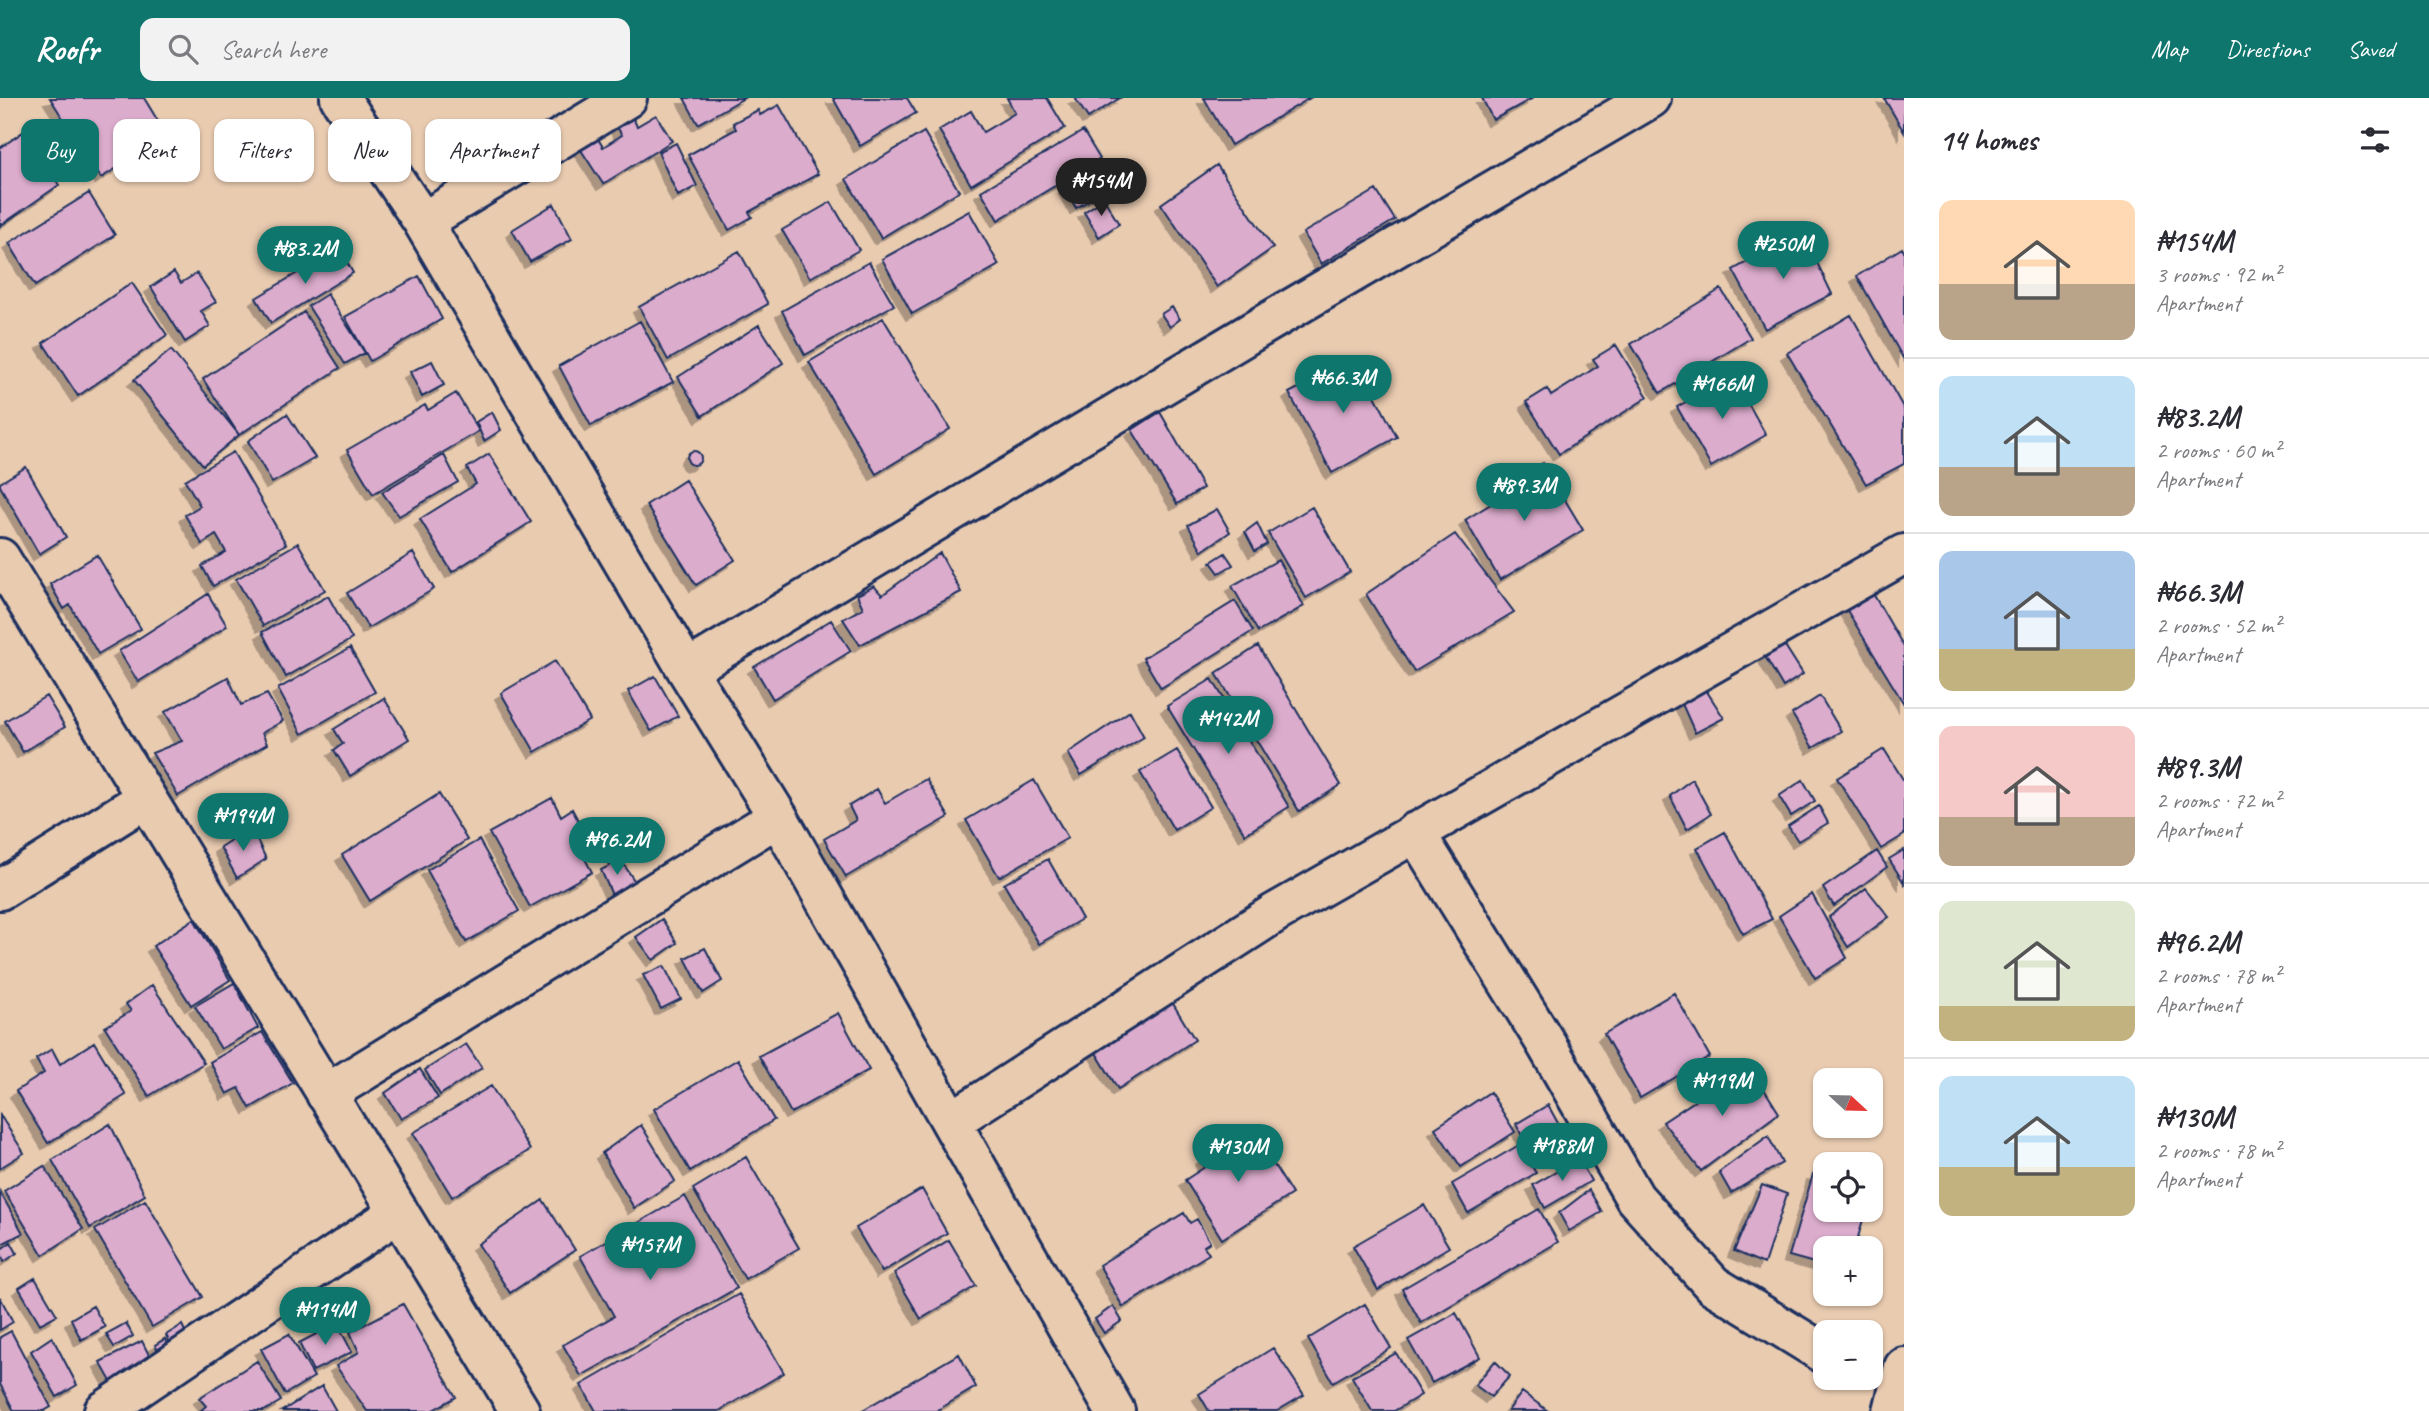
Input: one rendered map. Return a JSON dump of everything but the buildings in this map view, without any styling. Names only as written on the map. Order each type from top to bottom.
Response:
[{"type":"street","points":[[340,98],[423,222],[687,670],[778,817],[1115,1411]]},
{"type":"street","points":[[423,222],[627,98]]},
{"type":"street","points":[[687,670],[1272,320],[1651,98]]},
{"type":"street","points":[[952,1121],[1275,912],[1904,554]]},
{"type":"street","points":[[0,558],[520,1411]]},
{"type":"street","points":[[0,890],[145,799]]},
{"type":"street","points":[[326,1094],[778,817]]},
{"type":"street","points":[[1415,832],[1545,1042],[1634,1198],[1713,1285],[1813,1347]]},
{"type":"street","points":[[104,1411],[399,1212]]},
{"type":"street","points":[[1893,1411],[1895,1372]]}]
